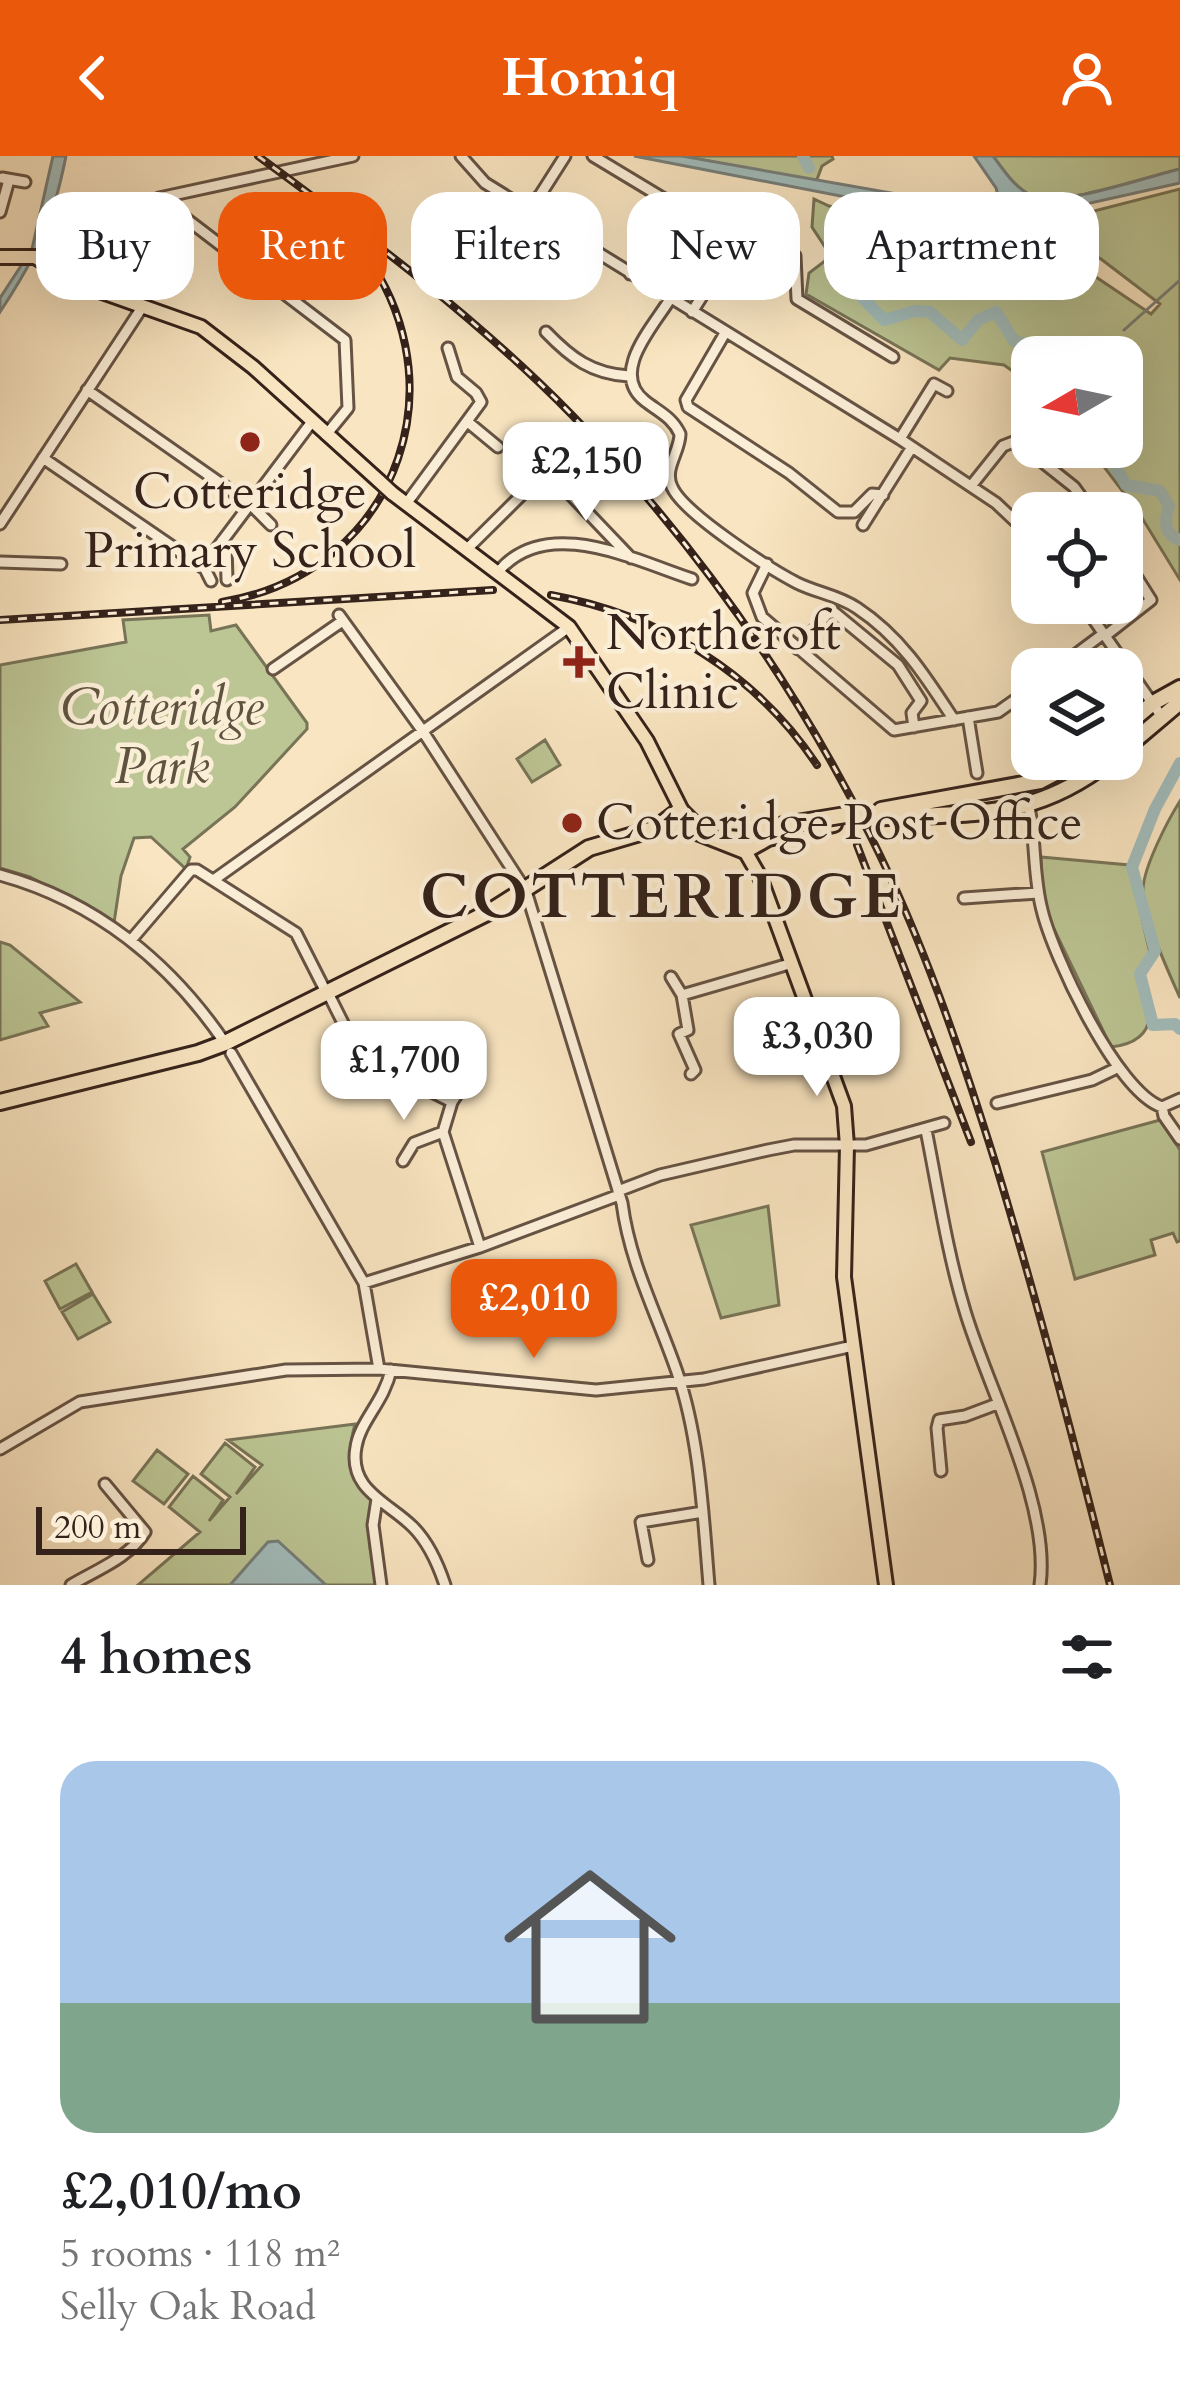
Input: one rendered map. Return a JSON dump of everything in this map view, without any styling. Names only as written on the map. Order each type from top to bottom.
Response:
[{"type":"highway","points":[[1143,726],[1180,688]]},
{"type":"highway","points":[[1143,718],[1180,702]]},
{"type":"highway","points":[[0,1102],[228,1048],[526,890],[589,848],[675,818],[709,836],[744,844],[1037,780]]},
{"type":"highway","points":[[744,844],[766,828],[851,814],[954,815],[1029,806],[1084,780]]},
{"type":"highway","points":[[1023,784],[1029,806]]},
{"type":"main road","points":[[0,257],[36,260]]},
{"type":"main road","points":[[119,300],[201,327],[219,338],[392,493],[569,627],[626,707],[673,792],[675,818]]},
{"type":"main road","points":[[744,844],[844,1106],[842,1245],[886,1585]]},
{"type":"street","points":[[187,192],[353,156]]},
{"type":"street","points":[[461,156],[475,176],[499,192]]},
{"type":"street","points":[[542,192],[565,156]]},
{"type":"street","points":[[593,156],[650,192]]},
{"type":"street","points":[[0,212],[6,179],[25,182]]},
{"type":"street","points":[[194,225],[345,340],[348,408],[326,435]]},
{"type":"street","points":[[669,300],[632,362],[629,376],[634,391],[669,416],[680,434],[668,474],[675,494],[724,536],[793,581],[861,610],[912,655],[954,720]]},
{"type":"street","points":[[672,300],[912,446],[1011,515]]},
{"type":"street","points":[[692,312],[700,300]]},
{"type":"street","points":[[798,300],[893,357]]},
{"type":"street","points":[[0,524],[142,309]]},
{"type":"street","points":[[546,332],[590,369],[629,376]]},
{"type":"street","points":[[725,332],[686,400],[688,407],[789,473],[838,512],[854,512],[872,494],[883,495]]},
{"type":"street","points":[[406,504],[469,423],[480,399],[457,377],[448,349]]},
{"type":"street","points":[[900,439],[934,384],[947,391]]},
{"type":"street","points":[[87,390],[250,504],[271,525]]},
{"type":"street","points":[[205,569],[311,423]]},
{"type":"street","points":[[469,423],[498,447]]},
{"type":"street","points":[[971,486],[1012,440],[1077,492]]},
{"type":"street","points":[[467,549],[576,441]]},
{"type":"street","points":[[863,524],[912,446]]},
{"type":"street","points":[[43,458],[205,569],[211,581]]},
{"type":"street","points":[[548,471],[633,560]]},
{"type":"street","points":[[222,542],[226,580]]},
{"type":"street","points":[[498,572],[534,546],[558,542],[692,578]]},
{"type":"street","points":[[0,562],[61,564]]},
{"type":"street","points":[[766,564],[753,601],[761,617],[895,730],[1003,710],[1011,704]]},
{"type":"street","points":[[798,649],[828,614],[835,613],[898,665],[921,701],[912,713],[914,727]]},
{"type":"street","points":[[272,669],[340,618],[422,730],[526,890],[618,1193],[631,1254],[679,1380],[703,1512],[709,1585]]},
{"type":"street","points":[[1096,624],[1157,710]]},
{"type":"street","points":[[1086,648],[1119,624]]},
{"type":"street","points":[[215,879],[569,627]]},
{"type":"street","points":[[968,717],[977,773]]},
{"type":"street","points":[[1029,806],[1038,893],[1055,946],[1117,1068],[1157,1105],[1180,1139]]},
{"type":"street","points":[[132,939],[191,870],[215,879],[296,933],[364,1065]]},
{"type":"street","points":[[0,875],[95,915],[132,939],[187,989],[228,1048],[364,1283],[379,1369]]},
{"type":"street","points":[[972,902],[1038,893]]},
{"type":"street","points":[[682,995],[789,964]]},
{"type":"street","points":[[671,977],[693,1031],[679,1034],[680,1043],[697,1070]]},
{"type":"street","points":[[460,1063],[464,1084],[452,1102],[443,1132],[481,1247]]},
{"type":"street","points":[[997,1103],[1092,1080],[1117,1068]]},
{"type":"street","points":[[432,1092],[452,1102]]},
{"type":"street","points":[[1157,1105],[1180,1099]]},
{"type":"street","points":[[364,1283],[481,1247],[660,1175],[794,1145],[847,1146],[944,1123]]},
{"type":"street","points":[[926,1130],[963,1305],[1014,1447],[1036,1528],[1040,1585]]},
{"type":"street","points":[[404,1161],[414,1143],[443,1132]]},
{"type":"street","points":[[2,1444],[72,1405],[107,1395],[286,1370],[379,1369],[596,1390],[704,1379],[853,1346]]},
{"type":"street","points":[[391,1370],[386,1395],[359,1433],[356,1471],[363,1486],[421,1536],[445,1585]]},
{"type":"street","points":[[944,1466],[937,1428],[941,1418],[965,1416],[997,1404]]},
{"type":"street","points":[[125,1483],[108,1488],[145,1532],[158,1538]]},
{"type":"street","points":[[377,1499],[373,1525],[381,1585]]},
{"type":"street","points":[[648,1560],[641,1522],[703,1512]]},
{"type":"street","points":[[71,1585],[102,1569],[145,1532]]},
{"type":"green space","points":[[682,156],[833,159],[822,166],[816,182]]},
{"type":"green space","points":[[993,156],[1180,156],[1180,169],[1094,192],[1026,192]]},
{"type":"green space","points":[[1180,189],[1180,580],[1143,520],[1143,492],[1123,492],[1105,468],[1143,468],[1143,336],[1011,336],[1011,370],[950,358],[939,370],[806,294],[809,273],[824,262],[824,300],[1099,300],[1099,279],[1151,314],[1160,304],[1099,258],[1099,210]]},
{"type":"green space","points":[[814,199],[824,204],[824,245],[812,227]]},
{"type":"green space","name":"Cotteridge Park","points":[[209,615],[211,631],[236,625],[307,729],[235,807],[183,849],[190,857],[186,869],[151,837],[134,838],[121,876],[114,923],[30,877],[0,868],[0,665],[126,642],[123,620]]},
{"type":"green space","points":[[545,740],[560,765],[532,782],[517,759]]},
{"type":"green space","points":[[1180,801],[1180,998],[1151,928],[1143,889],[1152,856]]},
{"type":"green space","points":[[1041,857],[1129,865],[1150,953],[1137,973],[1149,1023],[1131,1042],[1111,1047],[1052,925],[1041,894]]},
{"type":"green space","points":[[0,942],[80,1002],[40,1013],[48,1026],[0,1040]]},
{"type":"green space","points":[[1160,1120],[1180,1150],[1180,1241],[1173,1233],[1151,1240],[1155,1255],[1075,1279],[1042,1152]]},
{"type":"green space","points":[[768,1206],[779,1305],[721,1318],[691,1225]]},
{"type":"green space","points":[[76,1264],[92,1292],[60,1309],[45,1281]]},
{"type":"green space","points":[[93,1294],[110,1322],[78,1339],[62,1312]]},
{"type":"green space","points":[[355,1424],[351,1457],[373,1504],[370,1548],[378,1585],[138,1585],[200,1532],[169,1507],[193,1476],[223,1500],[209,1521],[230,1497],[201,1474],[225,1443],[255,1467],[236,1494],[262,1465],[228,1440]]},
{"type":"green space","points":[[157,1450],[188,1474],[164,1504],[133,1481]]},
{"type":"water","points":[[53,156],[66,156],[57,192],[45,192]]},
{"type":"water","points":[[634,156],[682,156],[886,192],[824,193]]},
{"type":"water","points":[[974,156],[993,156],[1026,192],[997,192]]},
{"type":"water","points":[[1180,169],[1180,183],[1099,201],[1099,192],[1094,192]]},
{"type":"water","points":[[36,231],[34,255],[0,312],[0,298],[32,249]]},
{"type":"water","points":[[278,1541],[326,1585],[230,1585],[268,1542]]},
{"type":"waterway","points":[[803,156],[809,168]]},
{"type":"waterway","points":[[1124,330],[1180,280]]},
{"type":"waterway","points":[[865,300],[884,320],[930,312],[962,340],[978,320],[996,312],[1011,336]]},
{"type":"waterway","points":[[1116,468],[1126,485],[1160,491],[1169,506],[1168,531],[1180,540]]},
{"type":"waterway","points":[[1180,763],[1132,867],[1155,951],[1140,974],[1153,1025],[1175,1024],[1180,1029]]},
{"type":"railway","points":[[258,156],[459,311],[572,415],[699,562],[808,722],[889,875],[955,1039],[1027,1269],[1110,1585]]},
{"type":"railway","points":[[222,602],[284,583],[335,551],[373,509],[398,458],[409,403],[405,346],[387,292]]},
{"type":"railway","points":[[0,620],[493,590]]},
{"type":"railway","points":[[551,595],[630,617],[702,653],[765,702],[817,765]]},
{"type":"railway","points":[[857,845],[971,1142]]},
{"type":"place","name":"Cotteridge Primary School","points":[[250,442]]},
{"type":"place","name":"Northcroft Clinic","points":[[579,662]]},
{"type":"place","name":"Cotteridge Post Office","points":[[572,823]]},
{"type":"district","name":"COTTERIDGE","points":[[662,897]]}]
